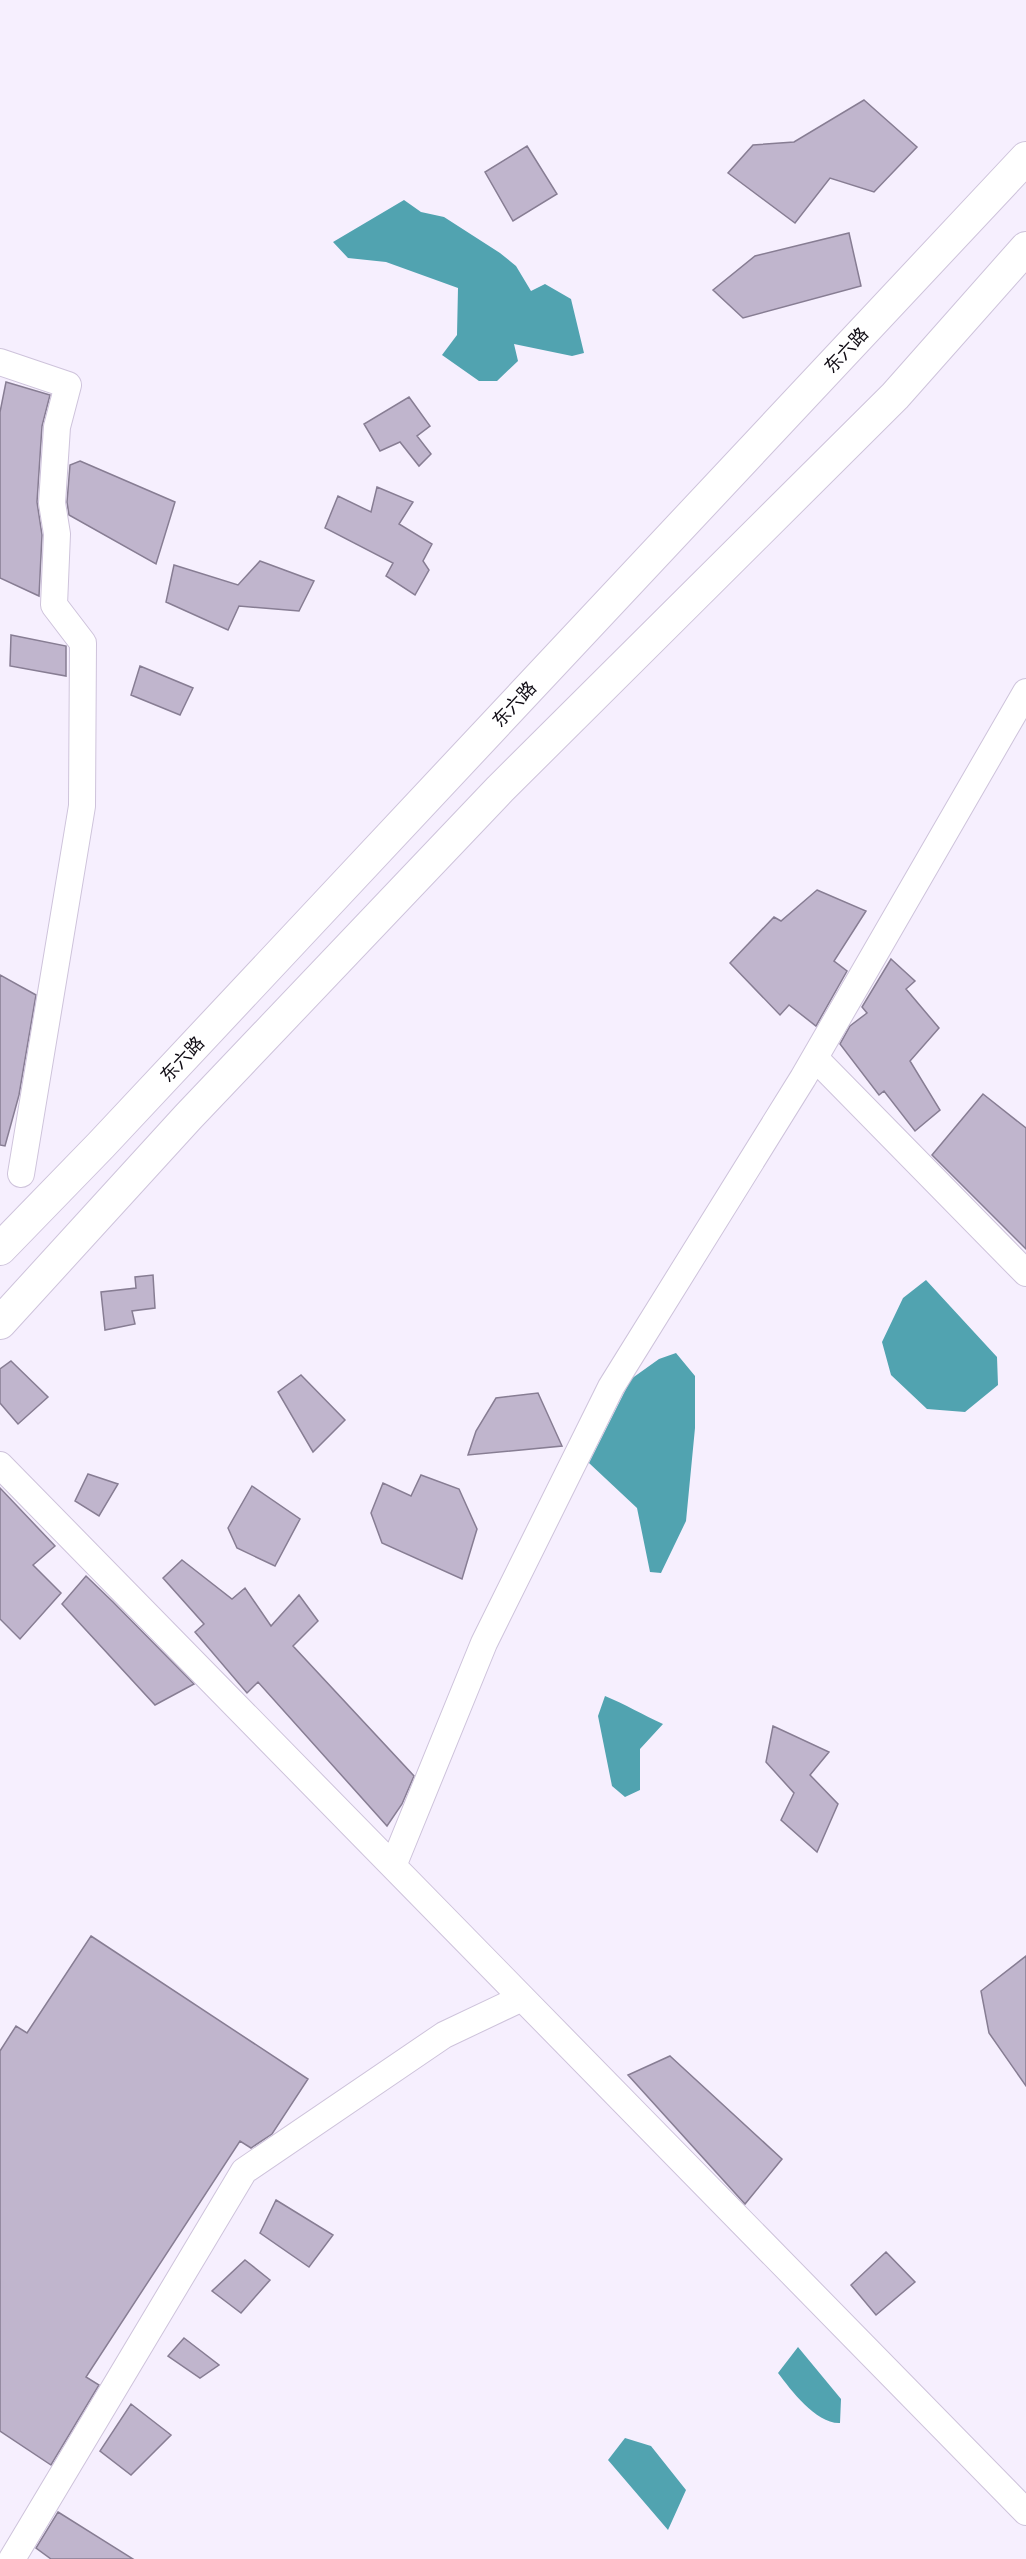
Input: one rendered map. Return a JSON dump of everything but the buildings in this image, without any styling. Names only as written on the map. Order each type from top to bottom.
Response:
[{"type":"main road","name":"东六路","points":[[0,1249],[101,1145],[1026,158]]},
{"type":"main road","points":[[0,1323],[196,1108],[500,789],[895,396],[1026,248]]},
{"type":"street","points":[[0,362],[68,385],[57,427],[52,503],[57,534],[54,605],[83,642],[82,806],[21,1174]]},
{"type":"street","points":[[393,1866],[484,1643],[611,1387],[815,1058],[1026,692]]},
{"type":"street","points":[[815,1058],[1026,1273]]},
{"type":"street","points":[[0,1465],[1026,2512]]},
{"type":"street","points":[[12,2559],[244,2171],[444,2035],[522,1998]]},
{"type":"water","points":[[404,200],[421,212],[444,217],[500,253],[516,266],[531,291],[545,284],[571,299],[584,353],[572,356],[514,344],[518,361],[497,381],[479,381],[442,355],[457,335],[458,288],[386,262],[348,258],[333,242]]},
{"type":"water","points":[[926,1280],[997,1357],[998,1385],[965,1412],[927,1409],[891,1375],[882,1342],[903,1298]]},
{"type":"water","points":[[676,1353],[695,1376],[695,1428],[686,1521],[661,1573],[650,1572],[637,1508],[589,1463],[631,1379],[659,1359]]},
{"type":"water","points":[[605,1696],[663,1724],[640,1749],[640,1790],[625,1797],[612,1786],[598,1716]]},
{"type":"water","points":[[798,2347],[841,2399],[840,2423],[831,2422],[813,2412],[797,2397],[778,2373]]},
{"type":"water","points":[[625,2438],[651,2446],[686,2490],[668,2530],[608,2460]]}]
